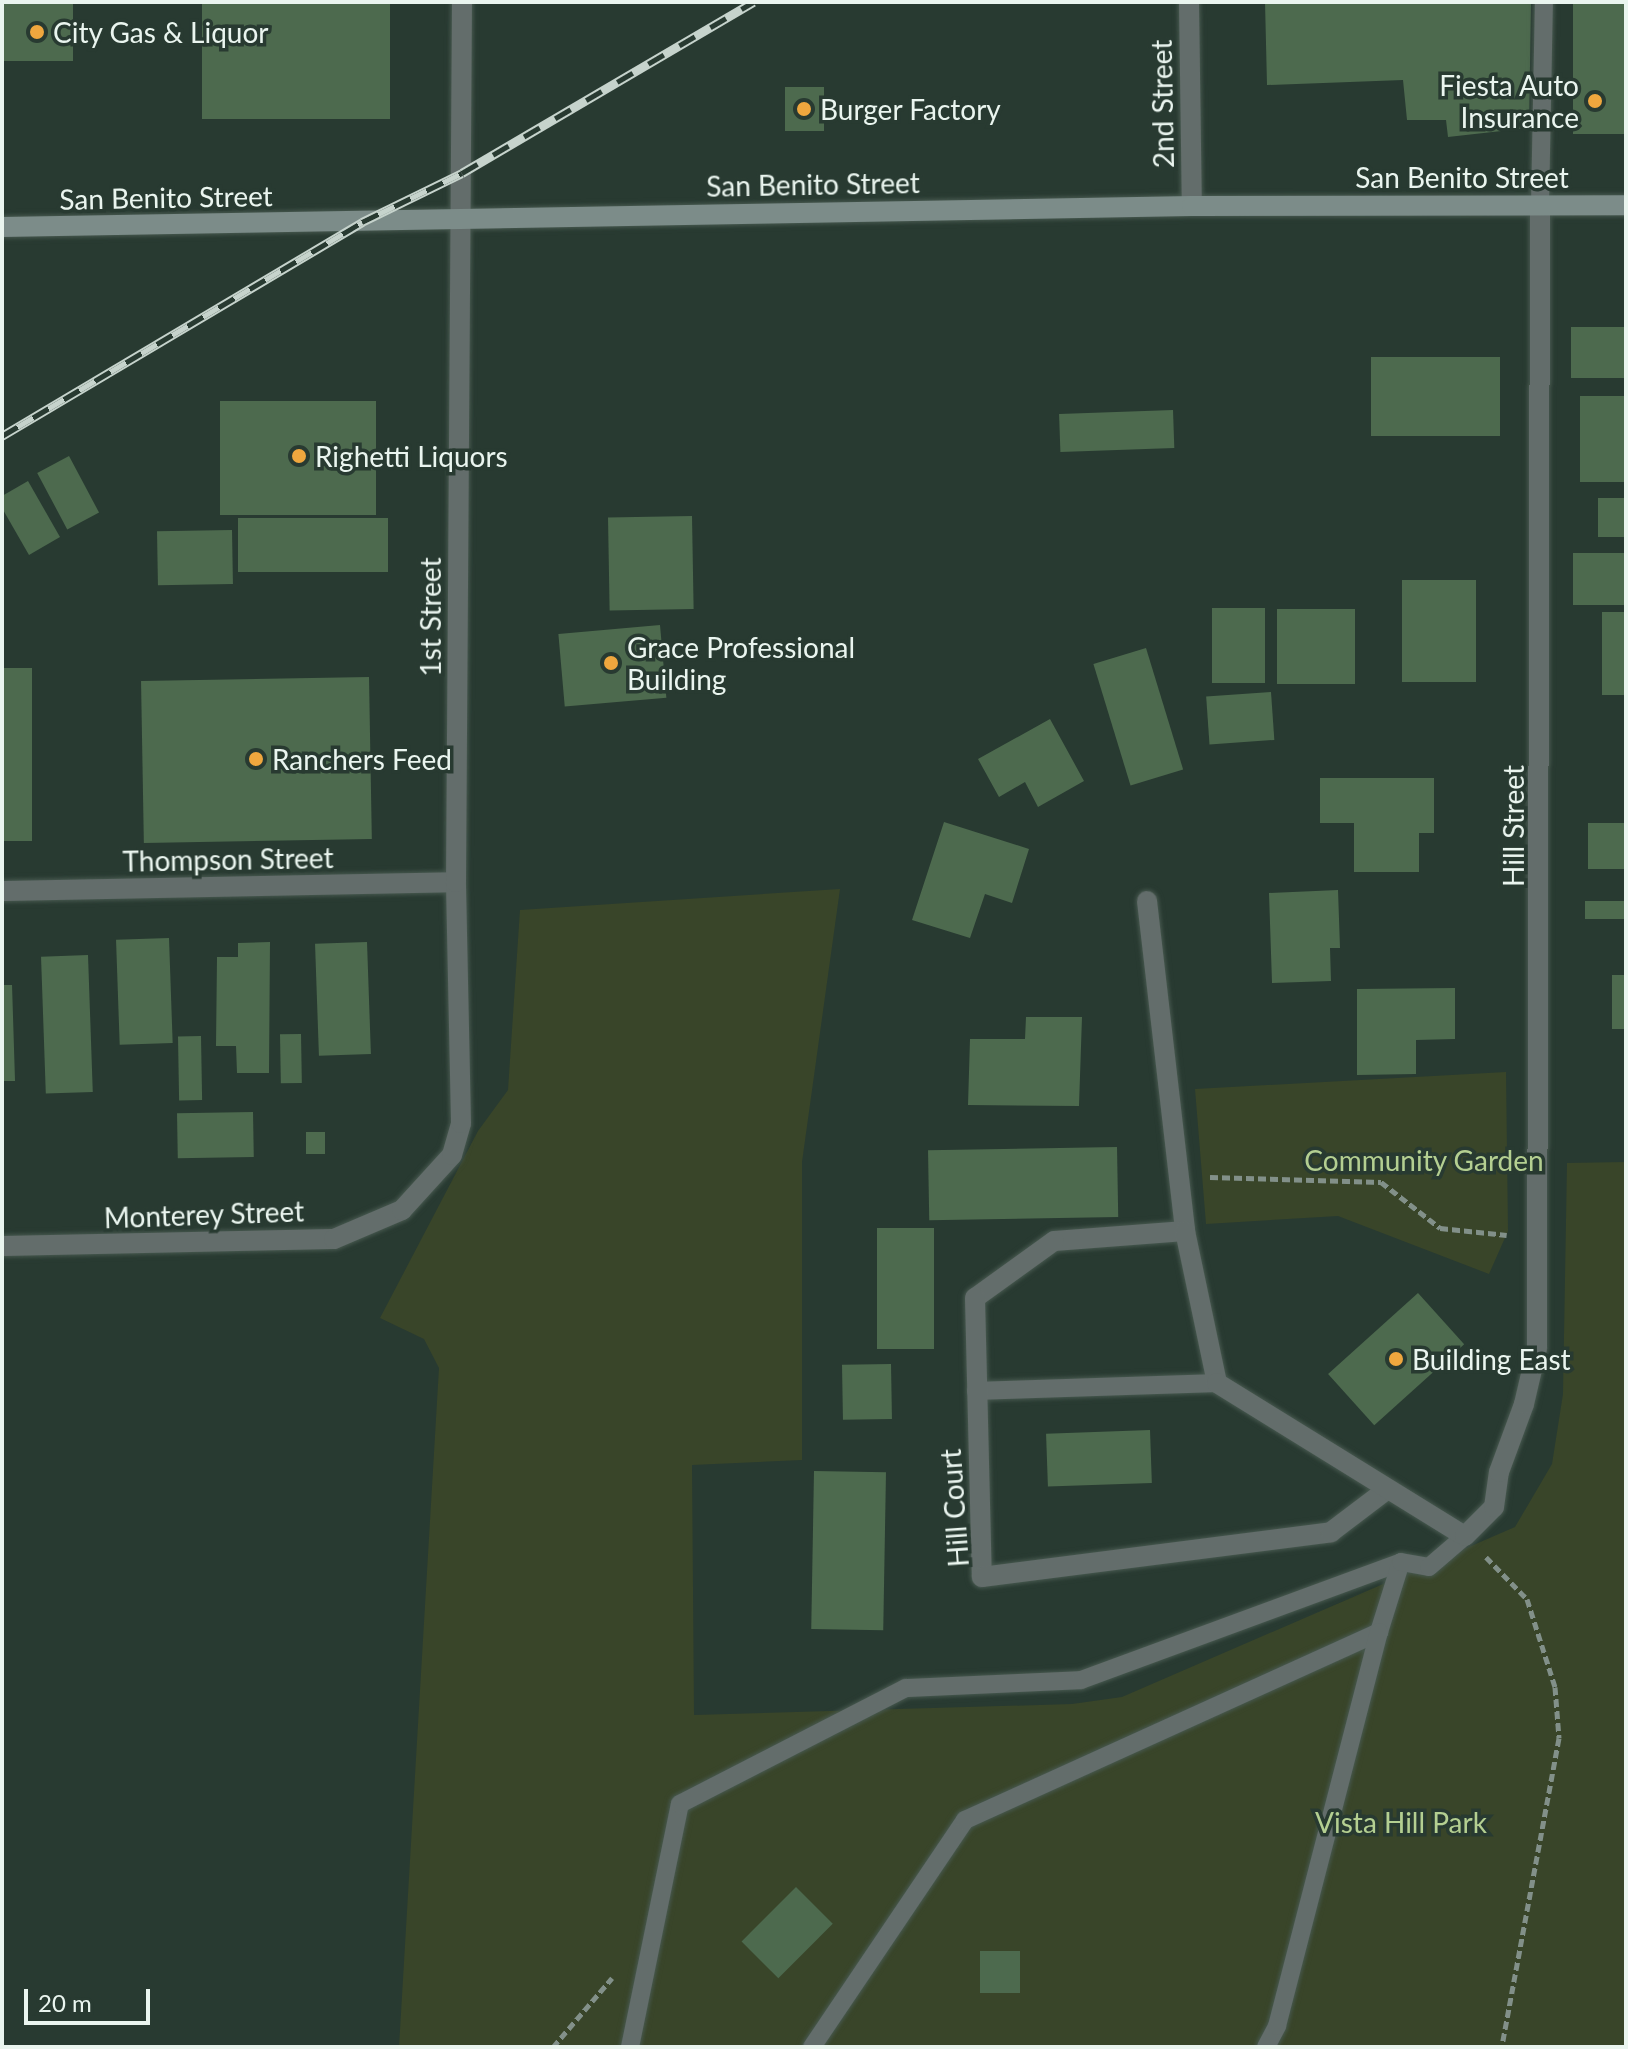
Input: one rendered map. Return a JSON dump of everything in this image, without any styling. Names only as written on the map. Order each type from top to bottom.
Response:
[{"type":"main road","name":"San Benito Street","points":[[2,227],[1192,206],[1626,205]]},
{"type":"street","name":"1st Street","points":[[402,1210],[452,1155],[461,1123],[456,882],[462,2]]},
{"type":"street","name":"2nd Street","points":[[1189,2],[1192,206]]},
{"type":"street","name":"Hill Street","points":[[1465,1536],[1494,1507],[1537,1348],[1540,1239],[1540,205]]},
{"type":"street","name":"Thompson Street","points":[[2,891],[456,882]]},
{"type":"street","points":[[1147,901],[1185,1231],[1217,1383],[1385,1491],[1465,1536]]},
{"type":"street","name":"Monterey Street","points":[[2,1246],[282,1244],[334,1239],[402,1210]]},
{"type":"street","name":"Hill Court","points":[[1185,1231],[1054,1241],[975,1298],[982,1577],[1331,1532],[1385,1491]]},
{"type":"lane","points":[[1540,205],[1544,2]]},
{"type":"lane","points":[[976,1391],[1217,1383]]},
{"type":"lane","points":[[630,2047],[680,1804],[906,1688],[1081,1680],[1401,1562],[1429,1567],[1465,1536]]},
{"type":"lane","points":[[1266,2047],[1277,2026],[1379,1632],[1401,1562]]},
{"type":"lane","points":[[812,2047],[965,1820],[1379,1632]]},
{"type":"path","points":[[1179,1177],[1381,1182],[1440,1228],[1540,1239]]},
{"type":"path","points":[[1465,1536],[1527,1599],[1555,1687],[1559,1738],[1502,2047]]},
{"type":"path","points":[[553,2047],[616,1973]]},
{"type":"green space","name":"Vista Hill Park","points":[[840,889],[802,1162],[802,1460],[692,1465],[694,1715],[1072,1704],[1122,1697],[1515,1527],[1552,1464],[1563,1394],[1567,1163],[1626,1162],[1626,2047],[399,2047],[439,1368],[424,1339],[380,1318],[478,1131],[508,1090],[520,910]]},
{"type":"green space","name":"Community Garden","points":[[1506,1072],[1508,1231],[1489,1274],[1338,1216],[1206,1224],[1195,1089]]},
{"type":"building","name":"City Gas & Liquor","points":[[2,2],[73,2],[73,61],[2,61]]},
{"type":"building","points":[[202,2],[390,2],[390,119],[202,119]]},
{"type":"building","points":[[1265,2],[1531,2],[1529,128],[1448,137],[1446,120],[1407,120],[1403,80],[1267,85]]},
{"type":"building","points":[[1573,2],[1626,2],[1626,134],[1573,134]]},
{"type":"building","name":"Burger Factory","points":[[785,87],[824,87],[824,131],[785,131]]},
{"type":"building","points":[[1571,327],[1626,327],[1626,378],[1571,378]]},
{"type":"building","points":[[1371,357],[1500,357],[1500,436],[1371,436]]},
{"type":"building","points":[[1580,396],[1626,396],[1626,482],[1580,482]]},
{"type":"building","name":"Righetti Liquors","points":[[220,401],[376,401],[376,515],[220,515]]},
{"type":"building","points":[[1173,410],[1174,448],[1060,452],[1059,414]]},
{"type":"building","points":[[69,456],[99,513],[67,529],[37,473]]},
{"type":"building","points":[[28,481],[60,537],[29,555],[2,508],[2,496]]},
{"type":"building","points":[[1598,498],[1626,498],[1626,537],[1598,537]]},
{"type":"building","points":[[692,516],[694,609],[610,610],[608,517]]},
{"type":"building","points":[[238,518],[388,518],[388,572],[238,572]]},
{"type":"building","points":[[232,530],[233,584],[158,585],[157,531]]},
{"type":"building","points":[[1573,553],[1626,553],[1626,605],[1573,605]]},
{"type":"building","points":[[1402,580],[1476,580],[1476,682],[1402,682]]},
{"type":"building","points":[[1212,608],[1265,608],[1265,683],[1212,683]]},
{"type":"building","points":[[1277,609],[1355,609],[1355,684],[1277,684]]},
{"type":"building","points":[[1602,612],[1626,612],[1626,695],[1602,695]]},
{"type":"building","name":"Grace Professional Building","points":[[660,625],[666,698],[565,707],[558,634]]},
{"type":"building","points":[[1146,648],[1183,769],[1131,786],[1093,664]]},
{"type":"building","points":[[2,668],[32,668],[32,841],[2,841]]},
{"type":"building","name":"Ranchers Feed","points":[[369,677],[372,839],[144,843],[141,681]]},
{"type":"building","points":[[1271,692],[1274,740],[1210,744],[1206,697]]},
{"type":"building","points":[[1050,719],[1084,781],[1038,807],[1025,782],[999,797],[978,759]]},
{"type":"building","points":[[1320,778],[1434,778],[1434,833],[1419,833],[1419,872],[1354,872],[1354,823],[1320,823]]},
{"type":"building","points":[[944,822],[1029,849],[1012,903],[985,894],[970,938],[912,920]]},
{"type":"building","points":[[1588,823],[1626,823],[1626,869],[1588,869]]},
{"type":"building","points":[[1338,890],[1340,948],[1330,948],[1331,981],[1272,983],[1269,893]]},
{"type":"building","points":[[1585,901],[1626,901],[1626,919],[1585,919]]},
{"type":"building","points":[[169,938],[173,1043],[120,1045],[116,940]]},
{"type":"building","points":[[270,942],[269,1073],[237,1073],[236,1046],[216,1046],[217,957],[238,957],[238,943]]},
{"type":"building","points":[[367,942],[371,1054],[319,1056],[315,944]]},
{"type":"building","points":[[88,955],[93,1092],[46,1094],[41,957]]},
{"type":"building","points":[[1612,975],[1626,975],[1626,1029],[1612,1029]]},
{"type":"building","points":[[2,985],[12,985],[15,1081],[2,1081]]},
{"type":"building","points":[[1455,988],[1455,1039],[1416,1040],[1416,1074],[1357,1075],[1357,989]]},
{"type":"building","points":[[1026,1017],[1082,1017],[1079,1106],[968,1105],[970,1039],[1025,1039]]},
{"type":"building","points":[[280,1034],[301,1034],[302,1083],[281,1083]]},
{"type":"building","points":[[178,1036],[201,1036],[202,1100],[179,1100]]},
{"type":"building","points":[[253,1112],[254,1157],[178,1158],[177,1113]]},
{"type":"building","points":[[306,1132],[325,1132],[325,1154],[306,1154]]},
{"type":"building","points":[[1117,1147],[1118,1217],[929,1220],[928,1150]]},
{"type":"building","points":[[877,1228],[934,1228],[934,1349],[877,1349]]},
{"type":"building","name":"Building East","points":[[1418,1293],[1464,1344],[1374,1425],[1328,1374]]},
{"type":"building","points":[[891,1364],[892,1419],[843,1420],[842,1365]]},
{"type":"building","points":[[1150,1430],[1152,1483],[1048,1487],[1046,1434]]},
{"type":"building","points":[[814,1471],[886,1472],[883,1630],[811,1629]]},
{"type":"building","points":[[796,1887],[833,1924],[778,1978],[742,1941]]},
{"type":"building","points":[[980,1951],[1020,1951],[1020,1993],[980,1993]]},
{"type":"railway","points":[[2,436],[362,222],[462,173],[754,2]]},
{"type":"place","name":"City Gas & Liquor","points":[[37,32]]},
{"type":"place","name":"Fiesta Auto Insurance","points":[[1595,101]]},
{"type":"place","name":"Burger Factory","points":[[804,109]]},
{"type":"place","name":"Righetti Liquors","points":[[299,456]]},
{"type":"place","name":"Grace Professional Building","points":[[611,663]]},
{"type":"place","name":"Ranchers Feed","points":[[256,759]]},
{"type":"place","name":"Building East","points":[[1396,1359]]}]
